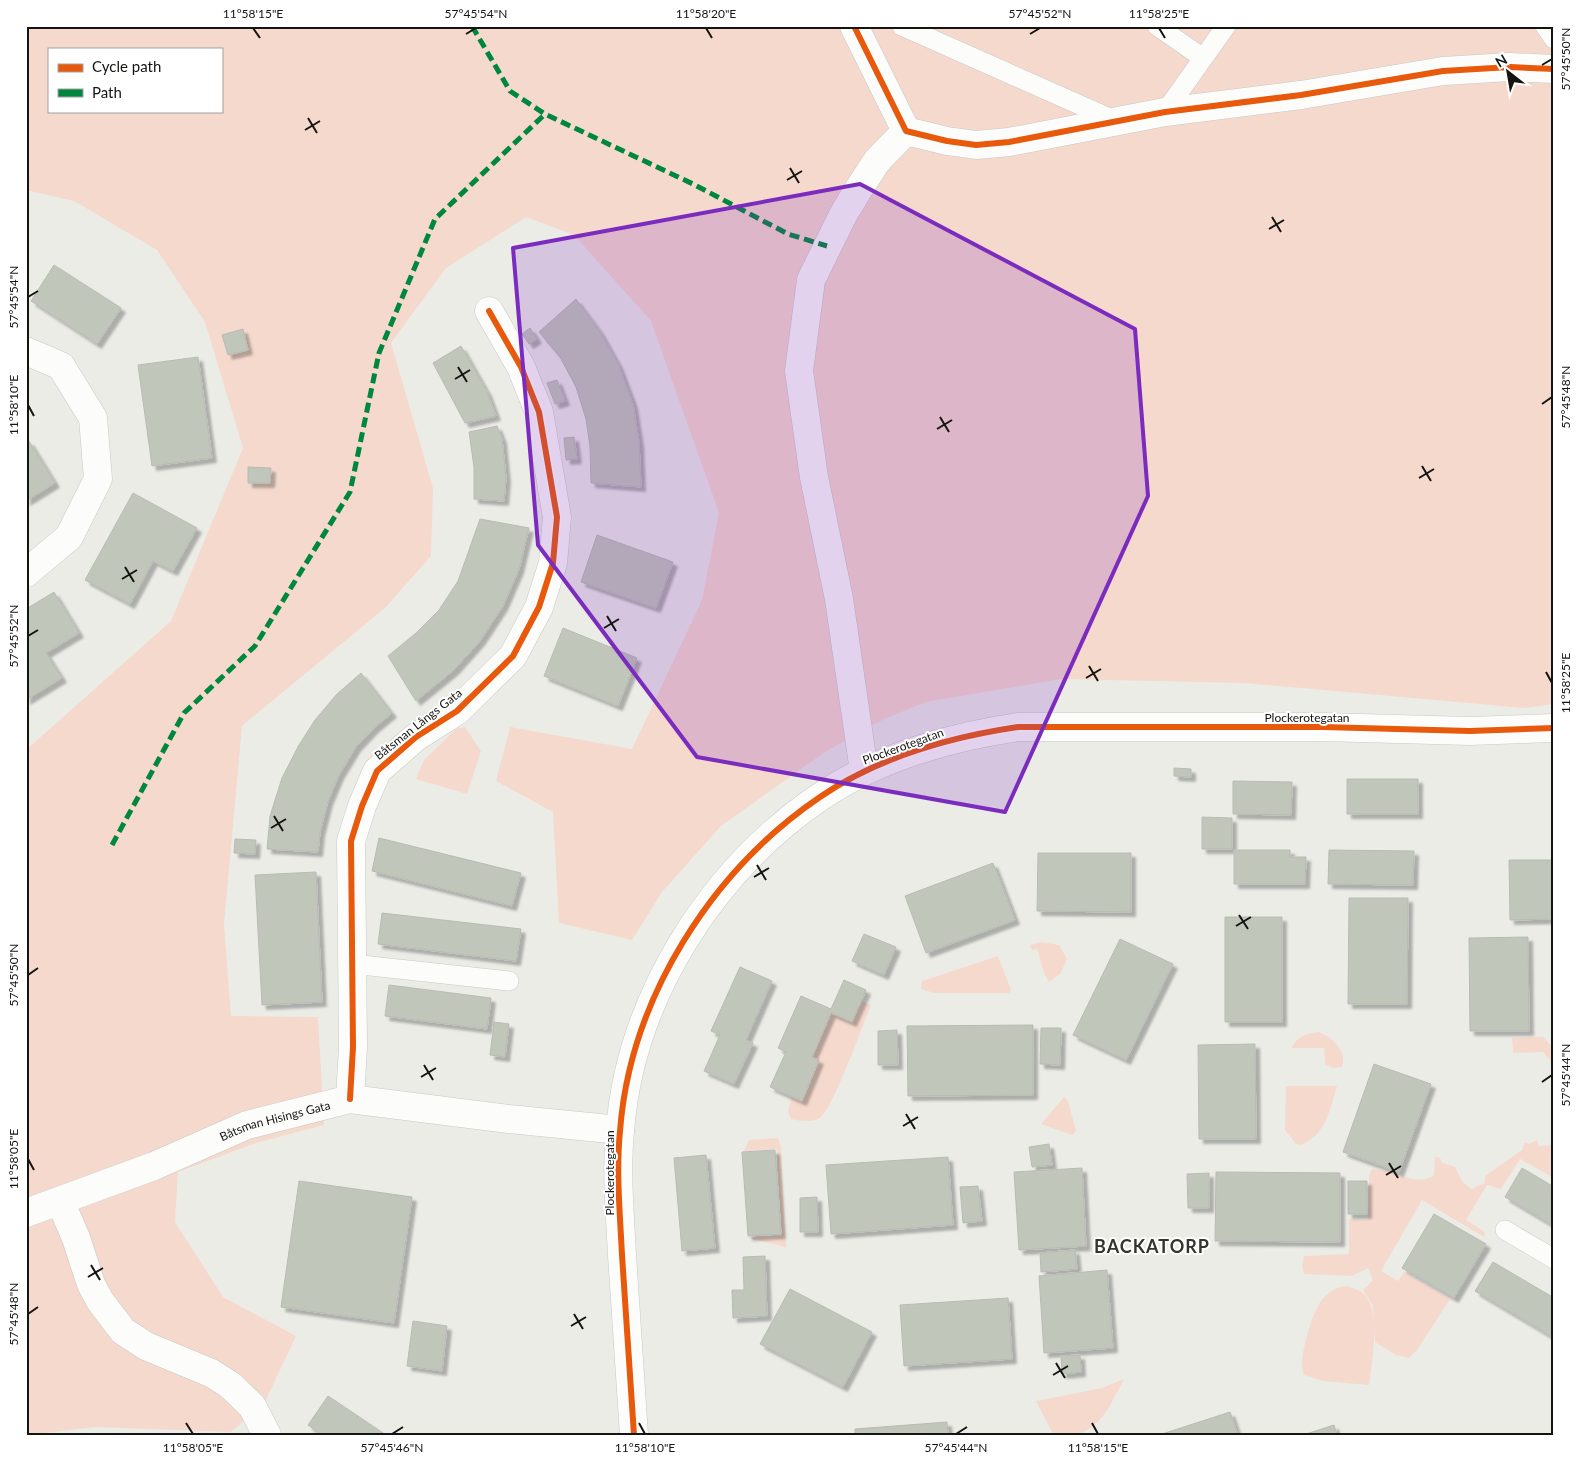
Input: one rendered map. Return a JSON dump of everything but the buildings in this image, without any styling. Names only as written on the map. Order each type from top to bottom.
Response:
[{"type":"street","points":[[854,26],[906,130],[947,141],[976,145],[1009,142],[1165,112],[1302,95],[1443,71],[1510,67],[1554,69]]},
{"type":"street","points":[[864,771],[838,599],[814,477],[799,371],[811,280],[843,215],[858,190],[877,161],[906,130]]},
{"type":"street","name":"Båtsman Långs Gata","points":[[350,1099],[354,1047],[352,840],[377,771],[416,737],[458,711],[513,656],[539,607],[553,563],[556,517],[539,412],[521,367],[489,311]]},
{"type":"street","points":[[26,351],[61,366],[93,418],[98,479],[69,537],[26,572]]},
{"type":"street","name":"Plockerotegatan","points":[[634,1435],[618,1183],[620,1130],[629,1079],[646,1018],[673,958],[695,922],[730,879],[766,840],[820,797],[864,771],[940,743],[988,731],[1018,727],[1323,728],[1470,731],[1554,728]]},
{"type":"street","name":"Båtsman Hisings Gata","points":[[26,1213],[154,1166],[247,1125],[350,1099],[509,1119],[620,1130]]},
{"type":"street","points":[[60,1201],[76,1238],[91,1284],[100,1301],[123,1331],[146,1346],[211,1373],[230,1384],[252,1406],[267,1435]]},
{"type":"lane","points":[[902,26],[1116,121]]},
{"type":"lane","points":[[1157,26],[1203,58]]},
{"type":"lane","points":[[1165,112],[1226,26]]},
{"type":"lane","points":[[1545,26],[1554,39]]},
{"type":"lane","points":[[352,964],[509,981]]},
{"type":"lane","points":[[1505,1230],[1554,1259]]},
{"type":"highlighted area","points":[[860,184],[1135,329],[1148,496],[1005,812],[697,757],[538,545],[513,248]]},
{"type":"shaded area","points":[[26,26],[1554,26],[1554,704],[1524,708],[1244,683],[1061,679],[926,702],[884,719],[825,752],[721,826],[662,892],[632,940],[559,923],[553,812],[496,781],[510,727],[632,749],[702,600],[719,513],[651,321],[574,235],[526,217],[446,268],[391,343],[433,488],[431,556],[386,607],[242,726],[224,924],[231,1016],[318,1017],[324,1125],[256,1143],[178,1172],[175,1222],[223,1297],[296,1336],[264,1404],[231,1432],[96,1427],[26,1435],[26,750],[171,621],[243,448],[205,322],[157,250],[74,201],[26,190]]},
{"type":"shaded area","points":[[465,727],[481,751],[467,794],[416,779],[424,760],[456,729]]},
{"type":"shaded area","points":[[1041,942],[1059,945],[1067,959],[1060,974],[1049,982],[1044,973],[1037,949],[1032,950],[1030,945]]},
{"type":"shaded area","points":[[998,956],[1011,990],[1009,993],[934,993],[921,989],[922,981]]},
{"type":"shaded area","points":[[861,1001],[871,1005],[827,1110],[821,1117],[811,1121],[791,1119],[788,1111],[792,1096],[802,1100],[819,1060],[812,1057],[831,1013],[851,1022]]},
{"type":"shaded area","points":[[1318,1032],[1333,1040],[1337,1045],[1343,1056],[1342,1067],[1334,1068],[1325,1064],[1324,1048],[1292,1048],[1302,1036]]},
{"type":"shaded area","points":[[1543,1037],[1554,1049],[1554,1076],[1550,1060],[1543,1052],[1513,1053],[1512,1038]]},
{"type":"shaded area","points":[[1286,1086],[1337,1086],[1322,1128],[1309,1141],[1301,1145],[1296,1144],[1285,1130]]},
{"type":"shaded area","points":[[1064,1097],[1068,1101],[1076,1131],[1072,1135],[1041,1124]]},
{"type":"shaded area","points":[[778,1138],[781,1148],[786,1248],[747,1237],[782,1236],[777,1149],[744,1151],[749,1140]]},
{"type":"shaded area","points":[[1537,1140],[1539,1146],[1554,1145],[1554,1178],[1520,1159],[1501,1189],[1487,1185],[1466,1220],[1485,1232],[1484,1237],[1422,1200],[1381,1271],[1398,1281],[1404,1272],[1450,1299],[1417,1350],[1409,1358],[1396,1355],[1375,1342],[1373,1306],[1363,1290],[1373,1280],[1368,1268],[1352,1276],[1304,1274],[1302,1265],[1304,1256],[1349,1254],[1349,1219],[1368,1220],[1369,1176],[1372,1169],[1392,1172],[1418,1180],[1434,1175],[1435,1157],[1440,1158],[1442,1163],[1455,1167],[1462,1181],[1471,1189],[1485,1183],[1485,1176],[1522,1150],[1525,1142],[1529,1144]]},
{"type":"shaded area","points":[[1347,1286],[1359,1290],[1365,1295],[1370,1303],[1373,1314],[1374,1339],[1369,1385],[1323,1381],[1304,1375],[1302,1369],[1306,1338],[1317,1307],[1329,1293]]},
{"type":"shaded area","points":[[1124,1379],[1112,1402],[1098,1422],[1079,1434],[1066,1435],[1052,1432],[1036,1401],[1102,1388]]},
{"type":"marked path","points":[[472,26],[510,91],[545,114],[693,184],[788,234],[827,246]]},
{"type":"marked path","points":[[112,845],[184,713],[255,646],[350,492],[379,353],[435,219],[545,114]]},
{"type":"cycle path","points":[[854,26],[906,131],[947,141],[976,145],[1009,142],[1165,112],[1301,95],[1443,71],[1510,67],[1554,69]]},
{"type":"cycle path","points":[[350,1099],[353,1047],[351,841],[362,806],[377,771],[416,737],[457,711],[513,656],[539,607],[553,563],[557,517],[539,412],[521,367],[489,311]]},
{"type":"cycle path","points":[[634,1435],[618,1177],[620,1131],[627,1082],[640,1034],[659,987],[683,942],[711,900],[744,862],[781,827],[820,797],[865,771],[915,751],[940,743],[1018,727],[1323,727],[1470,731],[1554,728]]},
{"type":"district","name":"BACKATORP","points":[[1152,1246]]}]
